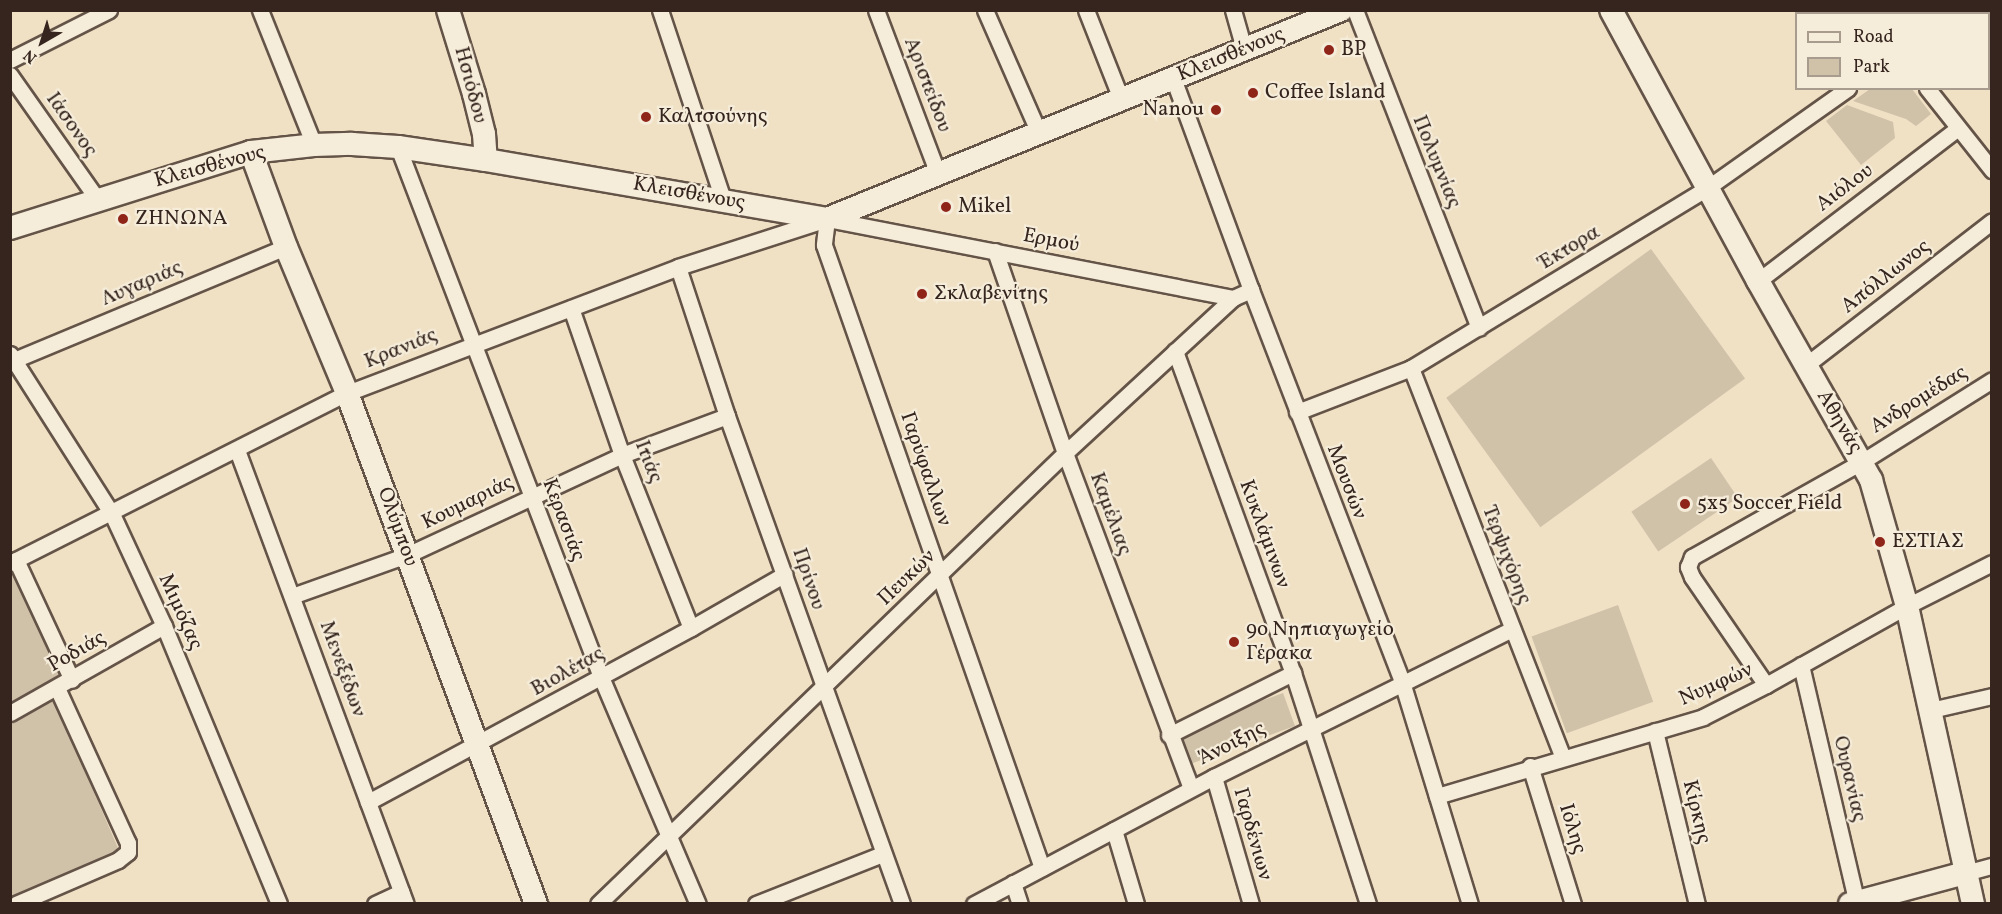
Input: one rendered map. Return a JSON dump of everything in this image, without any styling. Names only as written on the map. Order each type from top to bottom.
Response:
[{"type":"street","points":[[260,10],[314,145]]},
{"type":"street","name":"Ησιόδου","points":[[448,10],[474,94],[484,134],[486,160]]},
{"type":"street","points":[[660,10],[723,199]]},
{"type":"street","name":"Αριστείδου","points":[[876,10],[938,174]]},
{"type":"street","points":[[985,10],[1039,133]]},
{"type":"street","points":[[1086,10],[1121,99]]},
{"type":"street","points":[[1233,10],[1244,49]]},
{"type":"street","name":"Κλεισθένους","points":[[10,228],[251,152],[314,145],[398,147],[723,199],[827,219],[1341,10]]},
{"type":"street","name":"Πολυμνίας","points":[[1355,10],[1479,328]]},
{"type":"street","name":"Αθηνάς","points":[[1611,10],[1758,280],[1863,461],[1878,501],[1907,606],[1973,903]]},
{"type":"street","points":[[10,60],[107,11]]},
{"type":"street","name":"Ιάσονος","points":[[10,75],[97,199]]},
{"type":"street","name":"Μουσών","points":[[1173,78],[1297,412],[1402,682],[1470,903]]},
{"type":"street","name":"Έκτορα","points":[[1297,412],[1411,368],[1707,188],[1845,90]]},
{"type":"street","points":[[1929,90],[1957,129],[1992,170]]},
{"type":"street","name":"Αιόλου","points":[[1758,280],[1957,129]]},
{"type":"street","name":"Κερασιάς","points":[[398,147],[471,344],[602,677],[698,903]]},
{"type":"street","name":"Ολύμπου","points":[[251,152],[286,247],[347,393],[536,903]]},
{"type":"street","name":"Κρανιάς","points":[[13,561],[112,514],[347,393],[678,267],[827,219]]},
{"type":"street","name":"Ερμού","points":[[827,219],[1233,298]]},
{"type":"street","name":"Γαρύφαλλων","points":[[827,219],[824,245],[1042,868]]},
{"type":"street","name":"Απόλλωνος","points":[[1806,365],[1992,221]]},
{"type":"street","name":"Λυγαριάς","points":[[12,357],[286,247]]},
{"type":"street","name":"Καμέλιας","points":[[995,251],[1065,453],[1169,735],[1191,788]]},
{"type":"street","name":"Πρίνου","points":[[678,267],[727,416],[785,574],[882,854],[902,903]]},
{"type":"street","name":"Πευκών","points":[[598,903],[1065,453],[1233,298],[1251,290]]},
{"type":"street","name":"Ιτιάς","points":[[571,308],[622,455],[691,628]]},
{"type":"street","name":"Κυκλάμινων","points":[[1175,351],[1293,673],[1368,903]]},
{"type":"street","name":"Μιμόζας","points":[[12,357],[112,514],[164,626],[279,903]]},
{"type":"street","name":"Τερψιχόρης","points":[[1411,368],[1563,757]]},
{"type":"street","name":"Ανδρομέδας","points":[[1766,685],[1692,577],[1688,567],[1692,557],[1863,461],[1992,380]]},
{"type":"street","name":"Κουμαριάς","points":[[292,596],[407,555],[622,455],[727,416]]},
{"type":"street","name":"Μενεξέδων","points":[[237,450],[403,898]]},
{"type":"street","points":[[13,561],[72,680]]},
{"type":"street","name":"Νυμφών","points":[[1437,796],[1530,766],[1703,717],[1766,685],[1907,606],[1992,563]]},
{"type":"street","name":"Βιολέτας","points":[[368,802],[602,677],[785,574]]},
{"type":"street","name":"Ροδιάς","points":[[10,713],[164,626]]},
{"type":"street","name":"Άνοιξης","points":[[974,903],[1191,788],[1512,629]]},
{"type":"street","name":"Ουρανίας","points":[[1801,665],[1855,903]]},
{"type":"street","points":[[1169,735],[1293,673]]},
{"type":"street","points":[[16,903],[124,857],[128,852],[128,843],[57,688]]},
{"type":"street","points":[[1930,710],[1992,696]]},
{"type":"street","name":"Κίρκης","points":[[1655,731],[1696,903]]},
{"type":"street","name":"Ιόλης","points":[[1530,766],[1574,903]]},
{"type":"street","name":"Γαρδένιων","points":[[1214,777],[1251,903]]},
{"type":"street","points":[[1113,830],[1137,903]]},
{"type":"street","points":[[756,903],[882,854]]},
{"type":"street","points":[[1855,903],[1992,866]]},
{"type":"street","points":[[1013,883],[1020,903]]},
{"type":"street","points":[[375,903],[403,898]]},
{"type":"green space","points":[[1869,90],[1913,90],[1931,114],[1916,126],[1906,119],[1853,101]]},
{"type":"green space","points":[[1847,105],[1893,122],[1895,138],[1861,165],[1826,121]]},
{"type":"green space","points":[[1651,249],[1745,378],[1540,527],[1446,398]]},
{"type":"green space","name":"5x5 Soccer Field","points":[[1711,458],[1738,498],[1658,551],[1631,512]]},
{"type":"green space","points":[[16,570],[64,676],[53,697],[121,855],[11,904],[10,572]]},
{"type":"green space","points":[[1618,605],[1653,702],[1567,733],[1532,636]]},
{"type":"green space","points":[[1283,693],[1295,726],[1188,765],[1176,732]]},
{"type":"place","name":"BP","points":[[1329,50]]},
{"type":"place","name":"Coffee Island","points":[[1253,93]]},
{"type":"place","name":"Nanou","points":[[1216,110]]},
{"type":"place","name":"Καλτσούνης","points":[[646,117]]},
{"type":"place","name":"Mikel","points":[[946,207]]},
{"type":"place","name":"ΖΗΝΩΝΑ","points":[[123,219]]},
{"type":"place","name":"Σκλαβενίτης","points":[[922,294]]},
{"type":"place","name":"5x5 Soccer Field","points":[[1685,504]]},
{"type":"place","name":"ΕΣΤΙΑΣ","points":[[1880,542]]},
{"type":"place","name":"9ο Νηπιαγωγείο Γέρακα","points":[[1234,642]]}]
